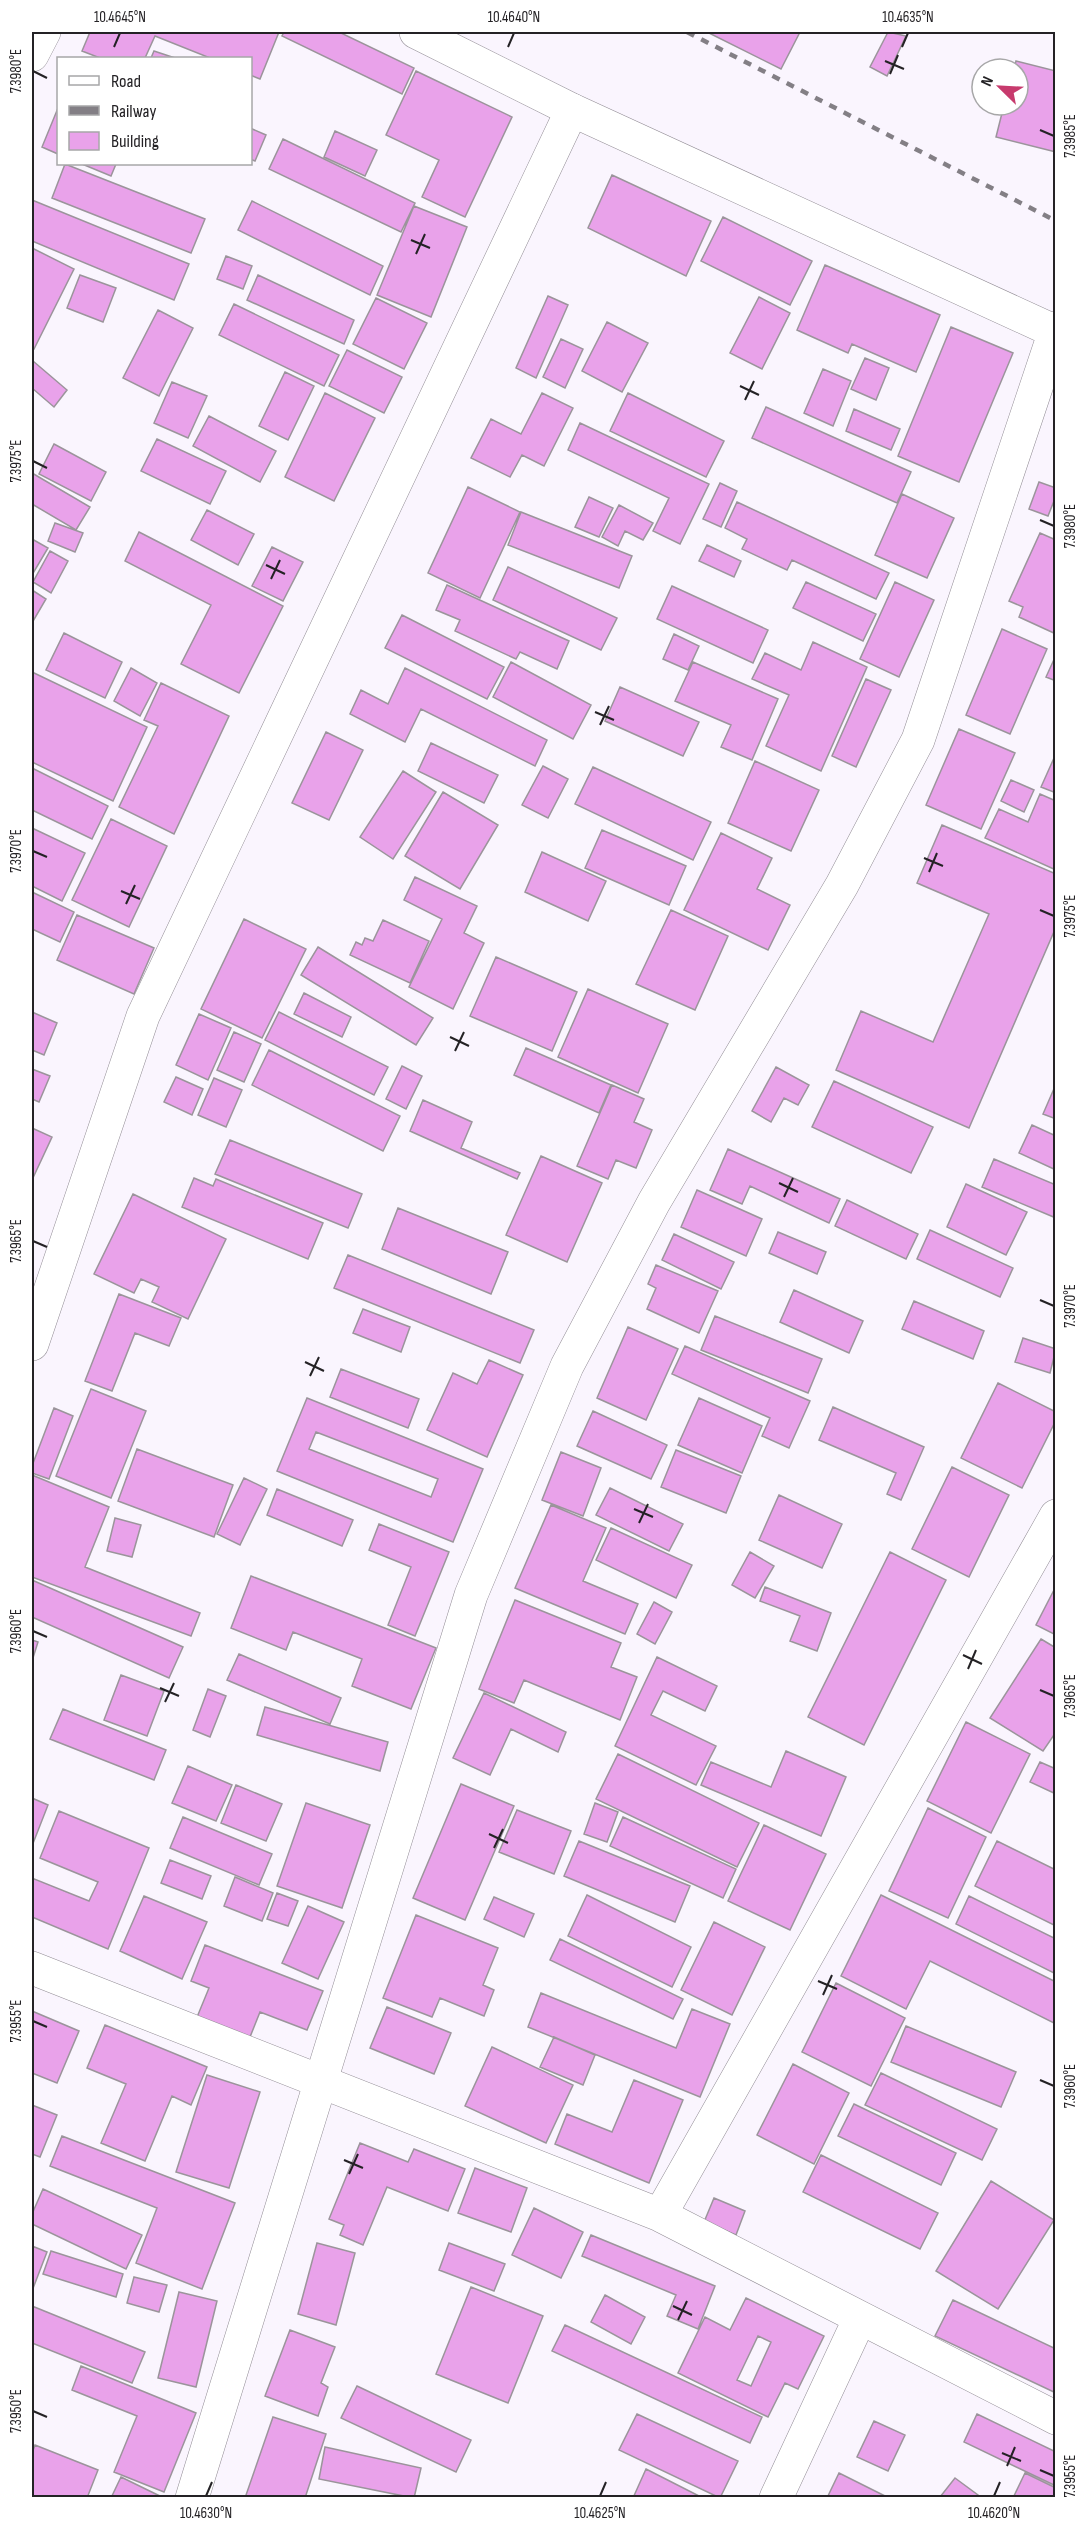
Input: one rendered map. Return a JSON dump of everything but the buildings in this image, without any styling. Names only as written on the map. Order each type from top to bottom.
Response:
[{"type":"street","points":[[32,55],[44,32]]},
{"type":"street","points":[[192,2498],[471,1595],[567,1366],[654,1202],[842,885],[918,740],[1055,330],[572,110],[416,32]]},
{"type":"street","points":[[32,1344],[143,1016],[572,110]]},
{"type":"street","points":[[660,2216],[1056,1516]]},
{"type":"street","points":[[32,1968],[660,2216],[1056,2418]]},
{"type":"street","points":[[776,2498],[860,2318]]},
{"type":"railway","points":[[687,32],[1056,221]]}]
